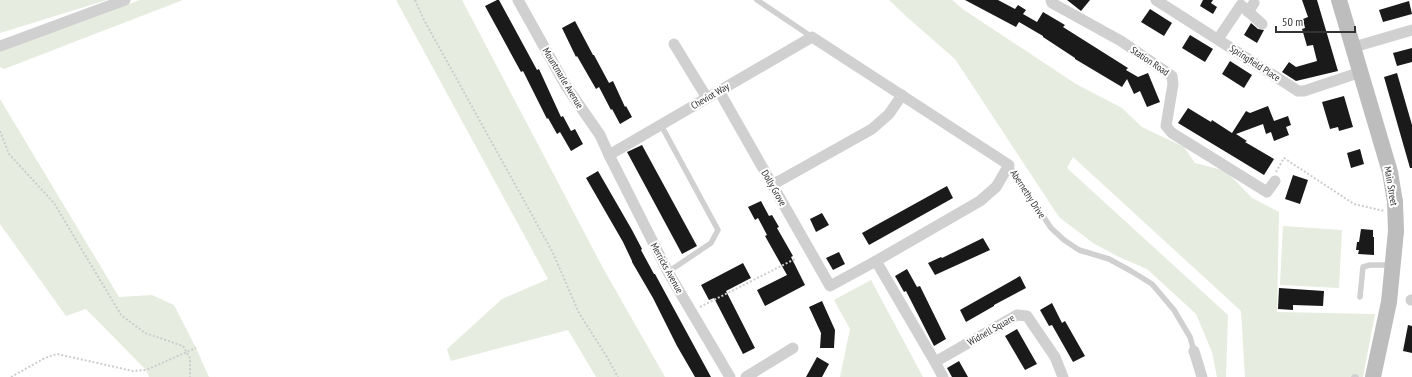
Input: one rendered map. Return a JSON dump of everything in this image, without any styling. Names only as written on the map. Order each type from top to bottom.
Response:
[{"type":"main road","name":"Main Street","points":[[1339,0],[1390,172],[1396,231],[1389,302],[1375,377]]},
{"type":"street","points":[[2,45],[125,0]]},
{"type":"street","name":"Mountmarle Avenue","points":[[518,0],[566,86],[600,135],[609,155]]},
{"type":"street","name":"Station Road","points":[[1051,0],[1052,3],[1121,41],[1172,76],[1173,84],[1166,126],[1172,133],[1268,192],[1275,181]]},
{"type":"street","name":"Springfield Place","points":[[1156,0],[1298,91],[1304,91],[1361,72]]},
{"type":"street","points":[[1218,39],[1241,5],[1251,8],[1262,24]]},
{"type":"street","points":[[1354,47],[1412,30]]},
{"type":"street","name":"Cheviot Way","points":[[609,155],[812,37]]},
{"type":"street","name":"Abernethy Drive","points":[[812,37],[1009,165]]},
{"type":"street","points":[[674,44],[707,98]]},
{"type":"street","name":"Dolly Grove","points":[[719,91],[830,286],[876,261]]},
{"type":"street","points":[[772,185],[872,129],[889,114],[902,95]]},
{"type":"street","name":"Merricks Avenue","points":[[609,155],[668,272],[730,377]]},
{"type":"street","points":[[943,377],[876,261],[980,201],[996,187],[1009,165]]},
{"type":"street","name":"Widnell Square","points":[[935,362],[1017,315],[1027,316],[1055,357],[1063,377]]},
{"type":"street","points":[[746,377],[793,348]]},
{"type":"street","name":"Abernethy Drive","points":[[1194,351],[1202,377]]},
{"type":"lane","name":"Abernethy Drive","points":[[757,0],[812,37]]},
{"type":"lane","points":[[661,125],[718,230],[712,243],[668,272]]},
{"type":"lane","name":"Abernethy Drive","points":[[1009,165],[1051,228],[1064,240],[1079,250],[1109,259],[1152,284],[1174,310],[1190,337],[1194,351]]},
{"type":"lane","points":[[1360,297],[1363,267],[1370,265],[1393,265]]},
{"type":"path","points":[[415,0],[424,20],[553,253],[579,313],[618,377]]},
{"type":"path","points":[[0,131],[9,154],[54,203],[121,315],[145,333],[183,346],[188,352],[190,358],[190,377]]},
{"type":"path","points":[[1275,181],[1274,175],[1284,158],[1354,204],[1393,207]]},
{"type":"path","points":[[692,312],[795,259]]},
{"type":"path","points":[[12,377],[45,358],[57,354],[133,371],[146,370],[196,348]]},
{"type":"shaded area","points":[[0,0],[107,0],[0,33]]},
{"type":"shaded area","points":[[140,0],[183,0],[4,69],[0,67],[0,51]]},
{"type":"shaded area","points":[[396,0],[462,0],[603,268],[665,377],[596,377],[568,330],[451,361],[447,349],[502,299],[548,279]]},
{"type":"shaded area","points":[[889,0],[952,0],[964,10],[1076,84],[1122,108],[1142,127],[1184,147],[1195,163],[1226,171],[1252,198],[1279,212],[1277,312],[1375,314],[1363,377],[1245,377],[1241,311],[1073,157],[1067,168],[1228,315],[1226,377],[1217,377],[1212,352],[1196,314],[1147,269],[1119,257],[1093,243],[1059,217],[955,59]]},
{"type":"shaded area","points":[[0,99],[119,297],[152,295],[174,305],[209,377],[149,377],[146,370],[86,309],[66,316],[0,224]]},
{"type":"shaded area","points":[[1283,226],[1342,230],[1339,288],[1280,285]]},
{"type":"shaded area","points":[[871,280],[923,377],[840,377],[850,329],[834,300]]},
{"type":"building","points":[[499,0],[537,70],[539,69],[561,117],[563,116],[571,131],[575,129],[583,144],[571,151],[560,132],[557,134],[548,118],[547,119],[523,71],[521,72],[485,6]]},
{"type":"building","points":[[965,0],[998,0],[1015,9],[1018,5],[1026,10],[1023,14],[1037,22],[1043,12],[1065,25],[1063,27],[1128,68],[1126,70],[1138,77],[1148,73],[1160,102],[1147,107],[1140,91],[1134,94],[1127,79],[1122,87],[1075,59],[1043,36],[1019,22],[1016,27]]},
{"type":"building","points":[[1067,0],[1090,0],[1081,11]]},
{"type":"building","points":[[1203,0],[1213,0],[1211,3],[1217,7],[1213,14],[1200,6]]},
{"type":"building","points":[[1302,0],[1317,0],[1338,71],[1296,81],[1282,72],[1289,62],[1296,67],[1317,61],[1313,45],[1307,46],[1302,29],[1305,28],[1303,19],[1308,17]]},
{"type":"building","points":[[1409,1],[1412,14],[1383,22],[1379,10]]},
{"type":"building","points":[[1150,9],[1172,23],[1164,36],[1141,22]]},
{"type":"building","points":[[575,21],[609,83],[613,81],[625,107],[626,106],[632,117],[620,124],[599,87],[596,89],[577,56],[576,57],[562,28]]},
{"type":"building","points":[[1251,23],[1258,29],[1264,30],[1257,43],[1244,35]]},
{"type":"building","points":[[1190,35],[1213,49],[1205,62],[1182,48]]},
{"type":"building","points":[[1412,48],[1412,62],[1397,66],[1393,53]]},
{"type":"building","points":[[1230,61],[1252,75],[1244,88],[1222,74]]},
{"type":"building","points":[[1397,73],[1412,125],[1412,168],[1410,168],[1384,77]]},
{"type":"building","points":[[1344,96],[1353,127],[1339,131],[1338,127],[1330,129],[1322,102]]},
{"type":"building","points":[[1268,106],[1274,121],[1288,116],[1291,125],[1286,127],[1289,135],[1274,141],[1271,132],[1266,134],[1263,124],[1236,134],[1247,141],[1245,142],[1274,159],[1264,175],[1178,123],[1188,108],[1211,122],[1212,120],[1232,133],[1246,111],[1250,113]]},
{"type":"building","points":[[642,145],[697,246],[682,254],[627,152]]},
{"type":"building","points":[[1360,149],[1364,164],[1351,168],[1347,153]]},
{"type":"building","points":[[598,171],[632,230],[642,249],[641,250],[711,377],[695,377],[677,346],[653,298],[632,262],[623,242],[586,178]]},
{"type":"building","points":[[1293,175],[1308,180],[1300,204],[1285,199]]},
{"type":"building","points":[[947,186],[953,198],[869,245],[862,233]]},
{"type":"building","points":[[761,201],[769,216],[772,215],[779,227],[777,228],[793,256],[791,257],[805,285],[765,306],[757,290],[787,275],[765,236],[767,235],[758,218],[755,220],[748,207]]},
{"type":"building","points":[[822,213],[829,225],[816,232],[810,219]]},
{"type":"building","points":[[1361,229],[1373,230],[1374,255],[1358,254],[1359,250],[1356,250]]},
{"type":"building","points":[[983,238],[990,250],[935,275],[928,263],[941,257],[942,258]]},
{"type":"building","points":[[839,252],[845,264],[833,270],[826,258]]},
{"type":"building","points":[[743,263],[751,278],[726,291],[755,348],[743,354],[714,298],[709,300],[701,285]]},
{"type":"building","points":[[907,269],[917,287],[920,286],[946,339],[934,346],[906,291],[904,292],[895,276]]},
{"type":"building","points":[[1020,276],[1026,288],[966,322],[960,310]]},
{"type":"building","points":[[1279,288],[1324,291],[1323,306],[1293,305],[1293,310],[1278,309]]},
{"type":"building","points":[[822,301],[835,330],[834,348],[820,348],[821,333],[809,307]]},
{"type":"building","points":[[1052,303],[1062,323],[1065,321],[1085,356],[1073,362],[1052,325],[1049,326],[1040,310]]},
{"type":"building","points":[[1408,325],[1412,326],[1412,353],[1403,351]]},
{"type":"building","points":[[1017,329],[1037,364],[1025,370],[1005,336]]},
{"type":"building","points":[[817,357],[829,364],[822,377],[806,377]]},
{"type":"building","points":[[959,361],[968,377],[952,377],[947,368]]}]
